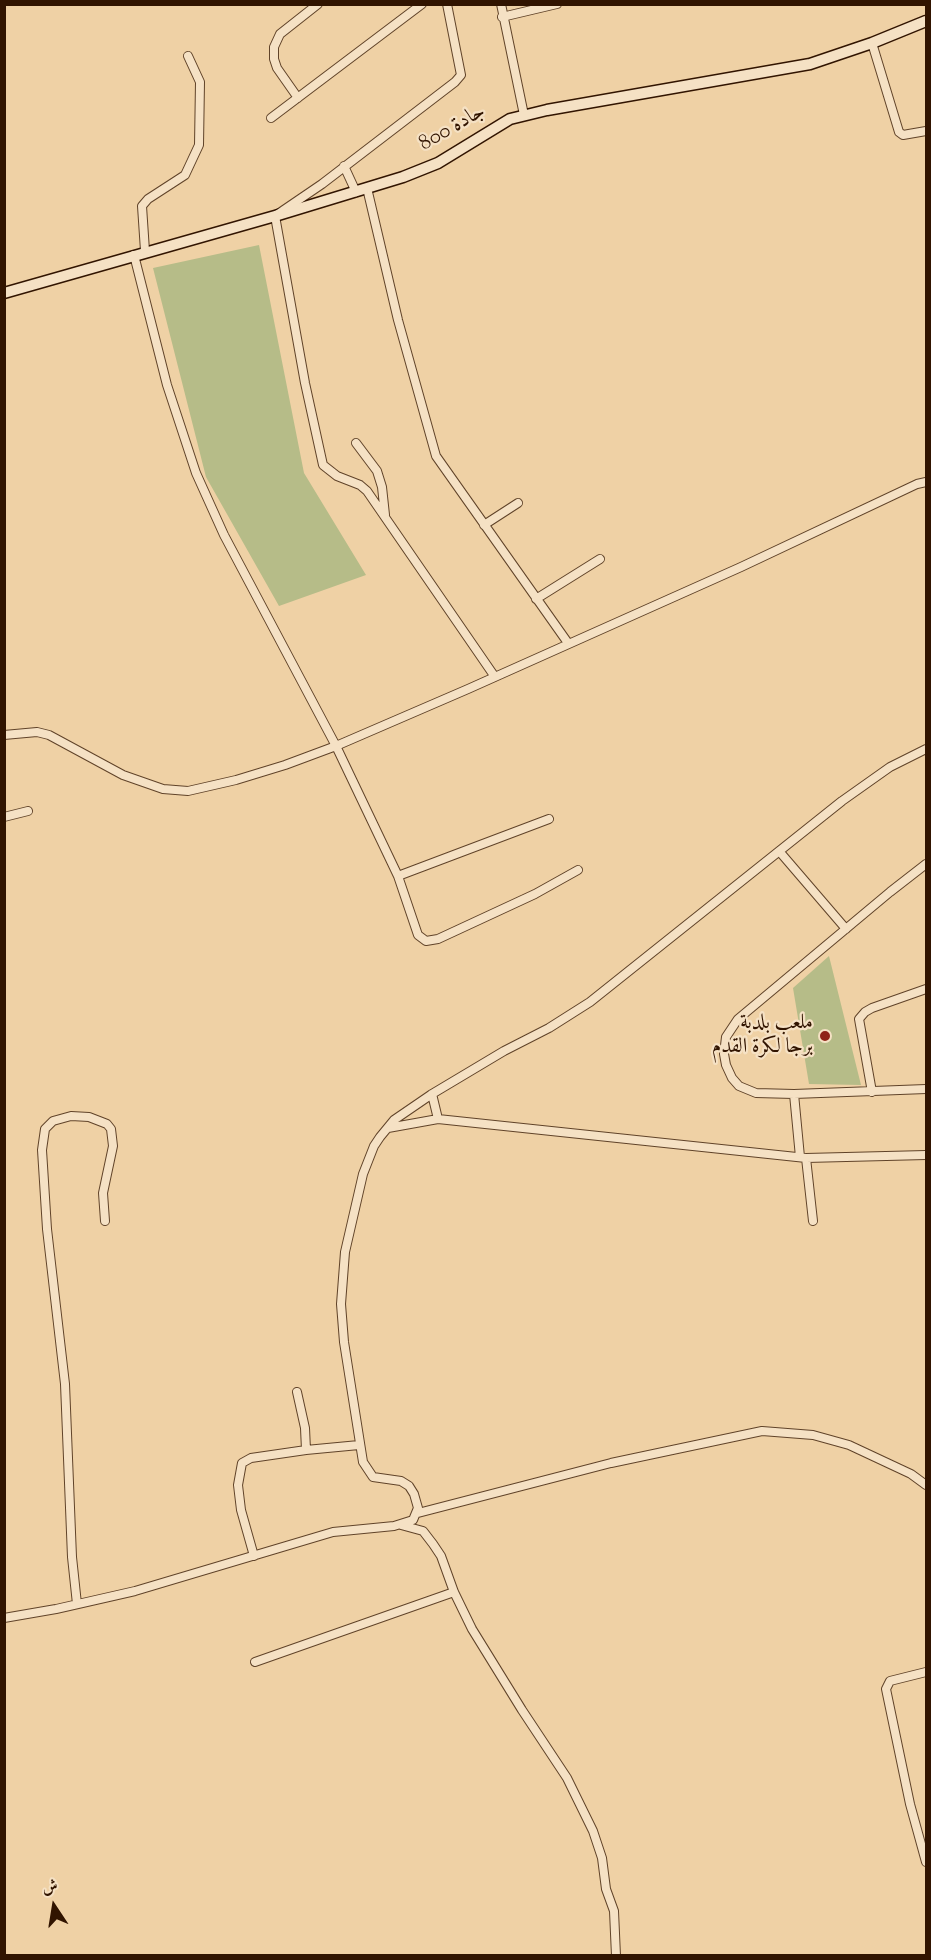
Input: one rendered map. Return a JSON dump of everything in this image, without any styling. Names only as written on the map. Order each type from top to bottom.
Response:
[{"type":"main road","name":"جادة 800","points":[[4,293],[361,190],[438,162],[510,118],[772,73],[810,64],[927,21]]},
{"type":"street","points":[[298,98],[277,68],[274,47],[280,34],[318,4]]},
{"type":"street","points":[[271,118],[422,4]]},
{"type":"street","points":[[447,4],[461,75],[344,166],[275,216],[305,383],[323,465],[337,476],[363,487],[495,677]]},
{"type":"street","points":[[501,4],[524,115]]},
{"type":"street","points":[[502,17],[557,4]]},
{"type":"street","points":[[872,43],[899,132],[903,135],[927,131]]},
{"type":"street","points":[[188,56],[200,82],[199,145],[185,175],[148,199],[142,206],[140,253],[167,385],[196,473],[224,535],[336,746],[398,876],[418,935],[423,940],[438,939],[535,894],[578,870]]},
{"type":"street","points":[[344,166],[361,190],[436,456],[568,643]]},
{"type":"street","points":[[356,444],[377,471],[382,487],[387,522]]},
{"type":"street","points":[[4,735],[37,732],[49,735],[123,775],[156,788],[181,791],[236,780],[336,746],[741,567],[917,483],[927,482]]},
{"type":"street","points":[[484,525],[518,503]]},
{"type":"street","points":[[536,599],[600,559]]},
{"type":"street","points":[[418,1513],[414,1494],[406,1483],[376,1479],[363,1462],[344,1342],[341,1304],[345,1252],[366,1166],[374,1146],[394,1120],[432,1094],[590,1002],[878,775],[907,757],[927,749]]},
{"type":"street","points":[[4,817],[28,811]]},
{"type":"street","points":[[398,876],[549,819]]},
{"type":"street","points":[[779,851],[846,929]]},
{"type":"street","points":[[927,864],[738,1019],[726,1037],[724,1054],[732,1078],[739,1086],[756,1093],[794,1094],[927,1089]]},
{"type":"street","points":[[872,1092],[859,1019],[872,1008],[927,989]]},
{"type":"street","points":[[432,1094],[438,1119]]},
{"type":"street","points":[[794,1094],[813,1221]]},
{"type":"street","points":[[77,1604],[72,1557],[65,1384],[47,1229],[42,1150],[45,1130],[52,1121],[71,1116],[89,1117],[107,1124],[111,1129],[112,1146],[103,1193],[105,1221]]},
{"type":"street","points":[[388,1128],[438,1119],[803,1158],[927,1155]]},
{"type":"street","points":[[297,1392],[305,1428],[306,1450]]},
{"type":"street","points":[[4,1618],[135,1591],[333,1532],[401,1525],[413,1520],[418,1513],[611,1462],[762,1431],[813,1435],[849,1444],[911,1474],[927,1485]]},
{"type":"street","points":[[254,1556],[241,1510],[238,1485],[242,1463],[251,1458],[359,1445]]},
{"type":"street","points":[[401,1525],[420,1530],[429,1538],[444,1562],[454,1592],[492,1662],[567,1778],[593,1831],[602,1858],[606,1889],[614,1911],[616,1956]]},
{"type":"street","points":[[255,1662],[454,1592]]},
{"type":"street","points":[[927,1672],[890,1681],[886,1689],[910,1804],[927,1862]]},
{"type":"green space","points":[[259,245],[304,473],[366,575],[279,606],[206,477],[153,268]]},
{"type":"green space","name":"ملعب بلدبة برجا لكرة القدم","points":[[829,956],[861,1085],[809,1084],[793,988]]},
{"type":"place","name":"ملعب بلدبة برجا لكرة القدم","points":[[825,1036]]}]
